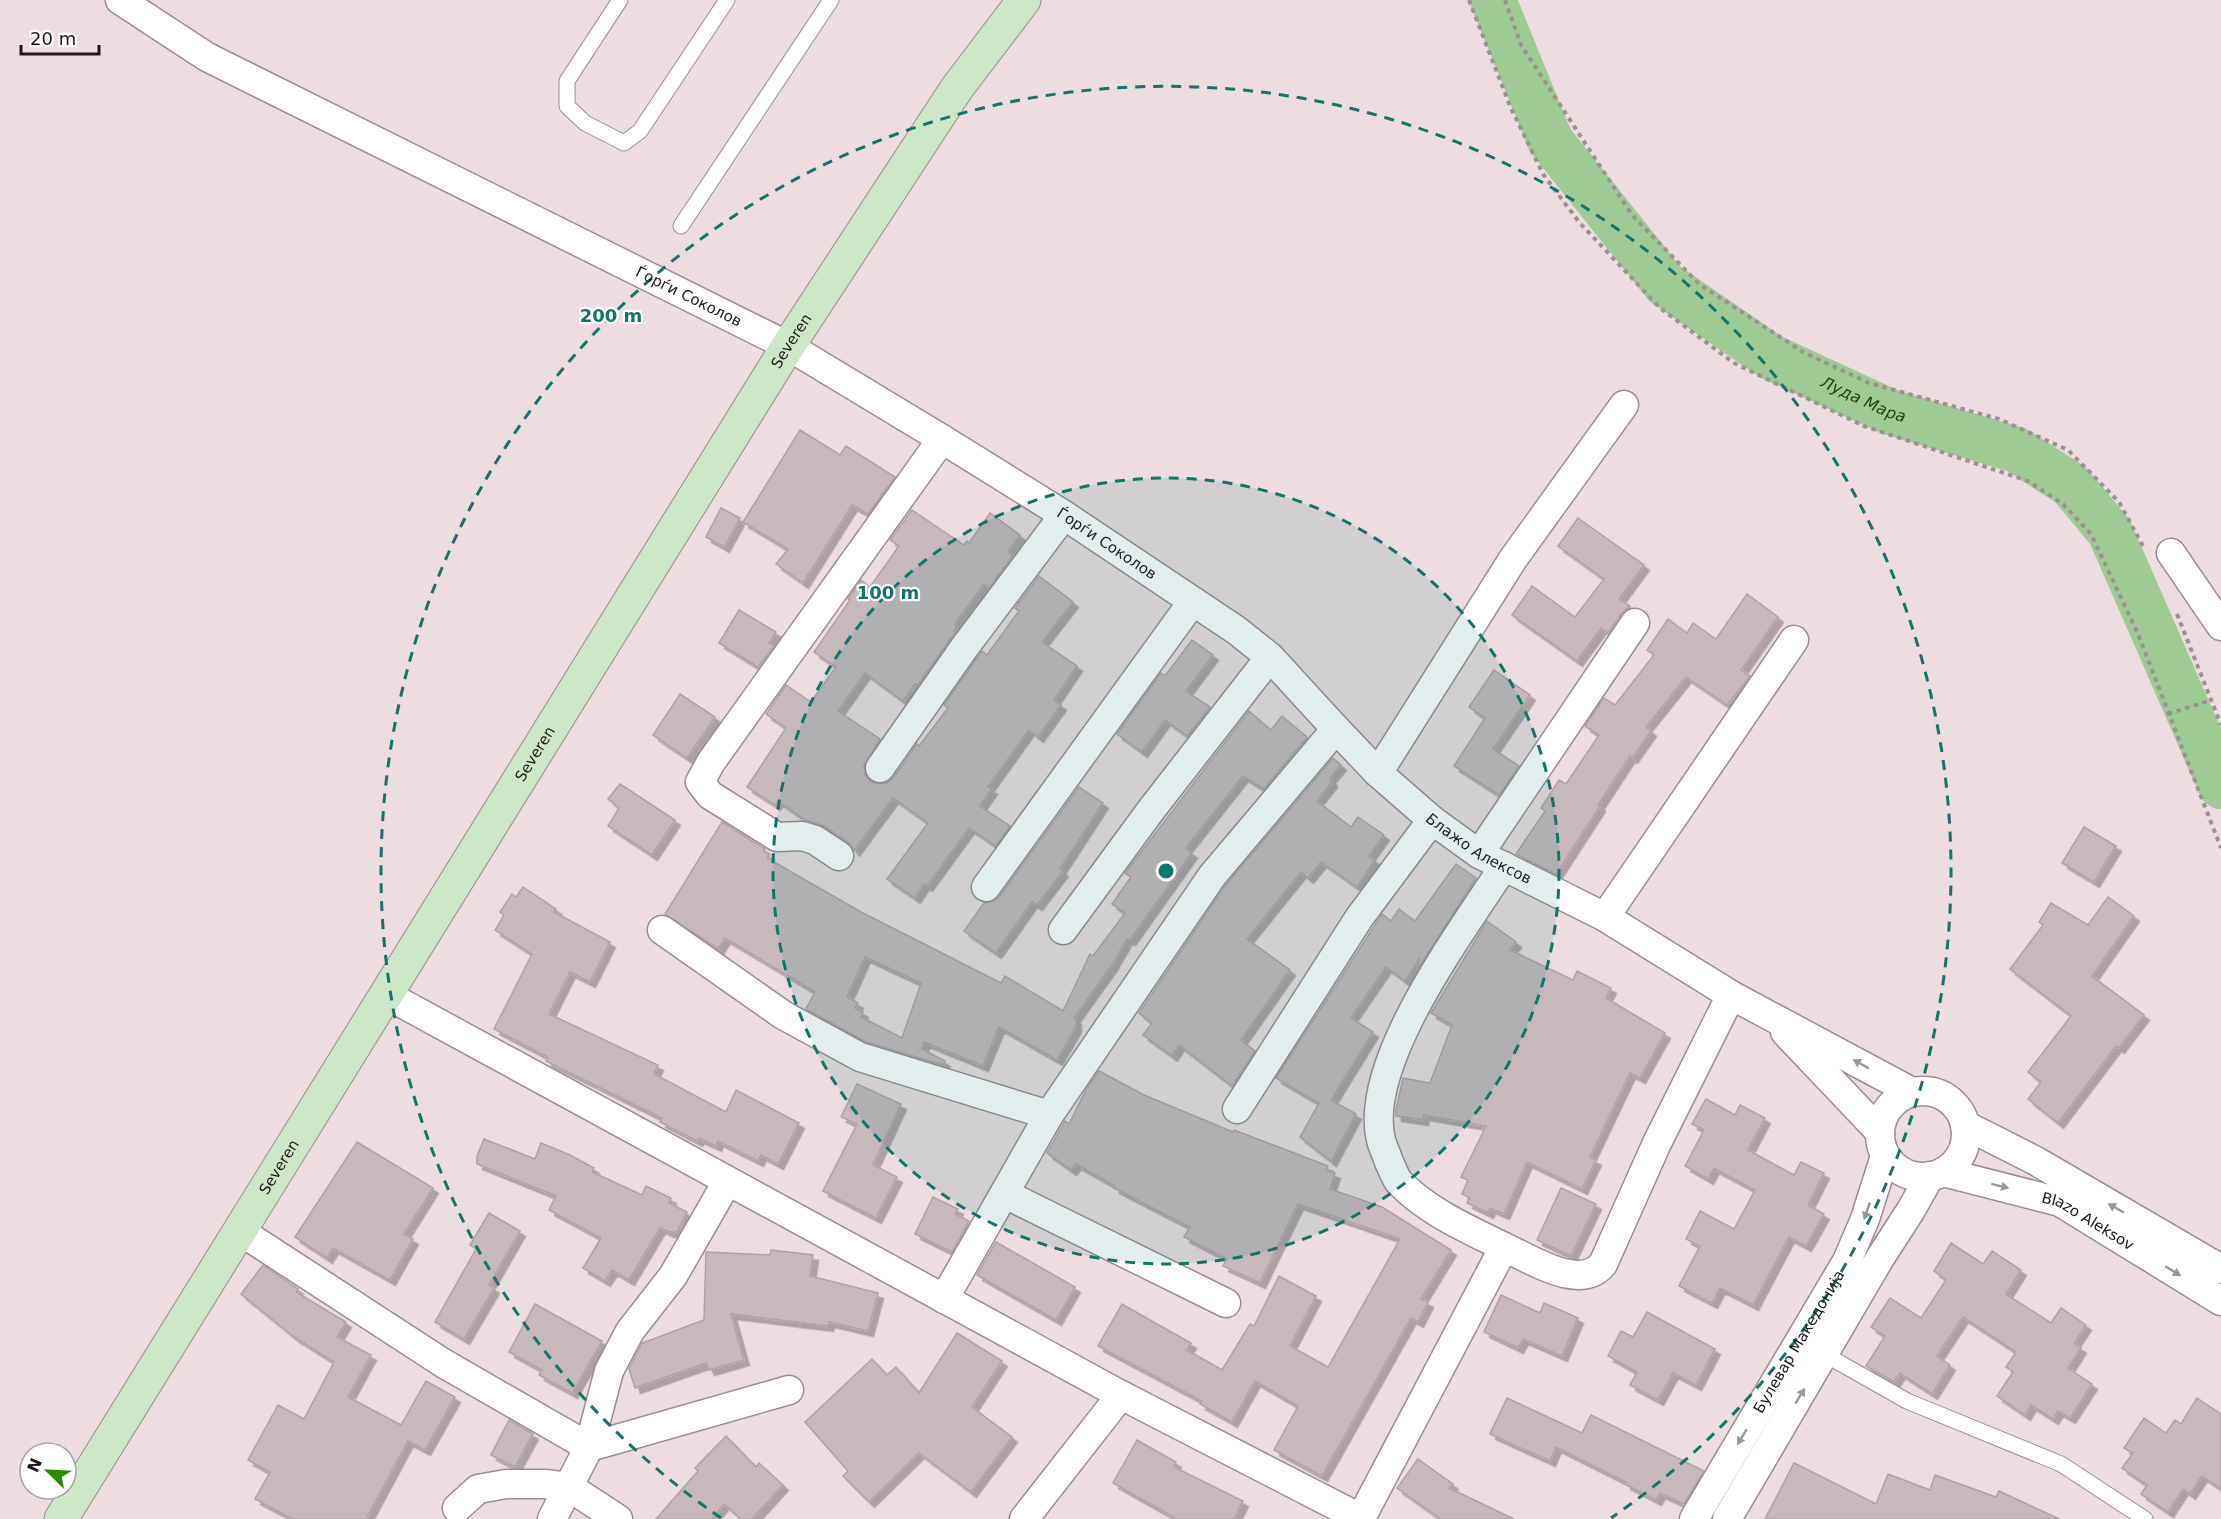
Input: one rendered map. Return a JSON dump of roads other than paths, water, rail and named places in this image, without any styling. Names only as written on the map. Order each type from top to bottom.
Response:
[{"type":"main road","name":"Severen","points":[[61,1519],[788,346],[957,88],[1024,0]]},
{"type":"street","name":"Ѓорѓи Соколов","points":[[120,0],[207,57],[788,346],[1064,515],[1236,630]]},
{"type":"street","points":[[1378,773],[1513,559],[1624,405]]},
{"type":"street","points":[[839,856],[815,840],[802,836],[777,837],[710,795],[700,782],[711,762],[942,439]]},
{"type":"street","points":[[880,768],[964,648],[1064,515]]},
{"type":"street","points":[[2158,552],[2221,626]]},
{"type":"street","points":[[986,887],[1194,601]]},
{"type":"street","points":[[1479,854],[1635,623]]},
{"type":"street","name":"Блажо Алексов","points":[[1236,630],[1270,657],[1378,773],[1432,820],[1479,854],[1605,917],[1731,995],[1765,1011],[1912,1092]]},
{"type":"street","points":[[1605,917],[1794,640]]},
{"type":"street","points":[[1063,930],[1151,810],[1270,657]]},
{"type":"street","points":[[944,1299],[1049,1116],[1212,876],[1336,729]]},
{"type":"street","points":[[1237,1109],[1359,918],[1432,820]]},
{"type":"street","points":[[1504,866],[1428,983],[1394,1049],[1382,1093],[1381,1139],[1398,1181],[1421,1201],[1450,1220],[1565,1274],[1581,1277],[1596,1273],[1608,1254],[1657,1143],[1731,995]]},
{"type":"street","points":[[662,930],[783,1015],[860,1058],[1049,1116]]},
{"type":"street","points":[[385,994],[1121,1395],[1361,1519],[1504,1247]]},
{"type":"street","name":"Блажо Алексов","points":[[1765,1011],[1882,1144]]},
{"type":"street","points":[[1925,1091],[1939,1094],[1951,1101],[1960,1112],[1965,1125],[1962,1152],[1954,1163],[1936,1174],[1916,1176],[1904,1173],[1894,1166],[1882,1144],[1882,1119],[1889,1107],[1899,1098],[1912,1092],[1925,1091]]},
{"type":"street","name":"Blazo Aleksov","points":[[1965,1125],[2036,1161],[2221,1269]]},
{"type":"street","name":"Булевар Македонија","points":[[1694,1519],[1847,1261],[1865,1219],[1882,1144]]},
{"type":"street","name":"Булевар Македонија","points":[[1727,1519],[1880,1258],[1936,1174]]},
{"type":"street","name":"Blazo Aleksov","points":[[1936,1174],[2060,1202],[2221,1301]]},
{"type":"street","points":[[552,1519],[589,1447],[609,1371],[630,1331],[673,1276],[727,1182]]},
{"type":"street","points":[[1005,1194],[1226,1303]]},
{"type":"street","points":[[240,1231],[443,1363],[589,1447],[789,1390]]},
{"type":"street","points":[[1024,1519],[1121,1395]]},
{"type":"street","points":[[457,1508],[478,1489],[506,1484],[545,1484],[569,1487],[618,1519]]},
{"type":"lane","points":[[620,0],[567,81],[567,106],[585,123],[624,143],[640,131],[727,0]]},
{"type":"lane","points":[[681,226],[831,0]]},
{"type":"lane","points":[[1824,1354],[1907,1401],[2061,1464],[2145,1519]]},
{"type":"waterway","name":"Луда Мара","points":[[1493,0],[1550,140],[1665,284],[1771,357],[1890,412],[2017,450],[2071,485],[2110,532],[2221,786]]}]
